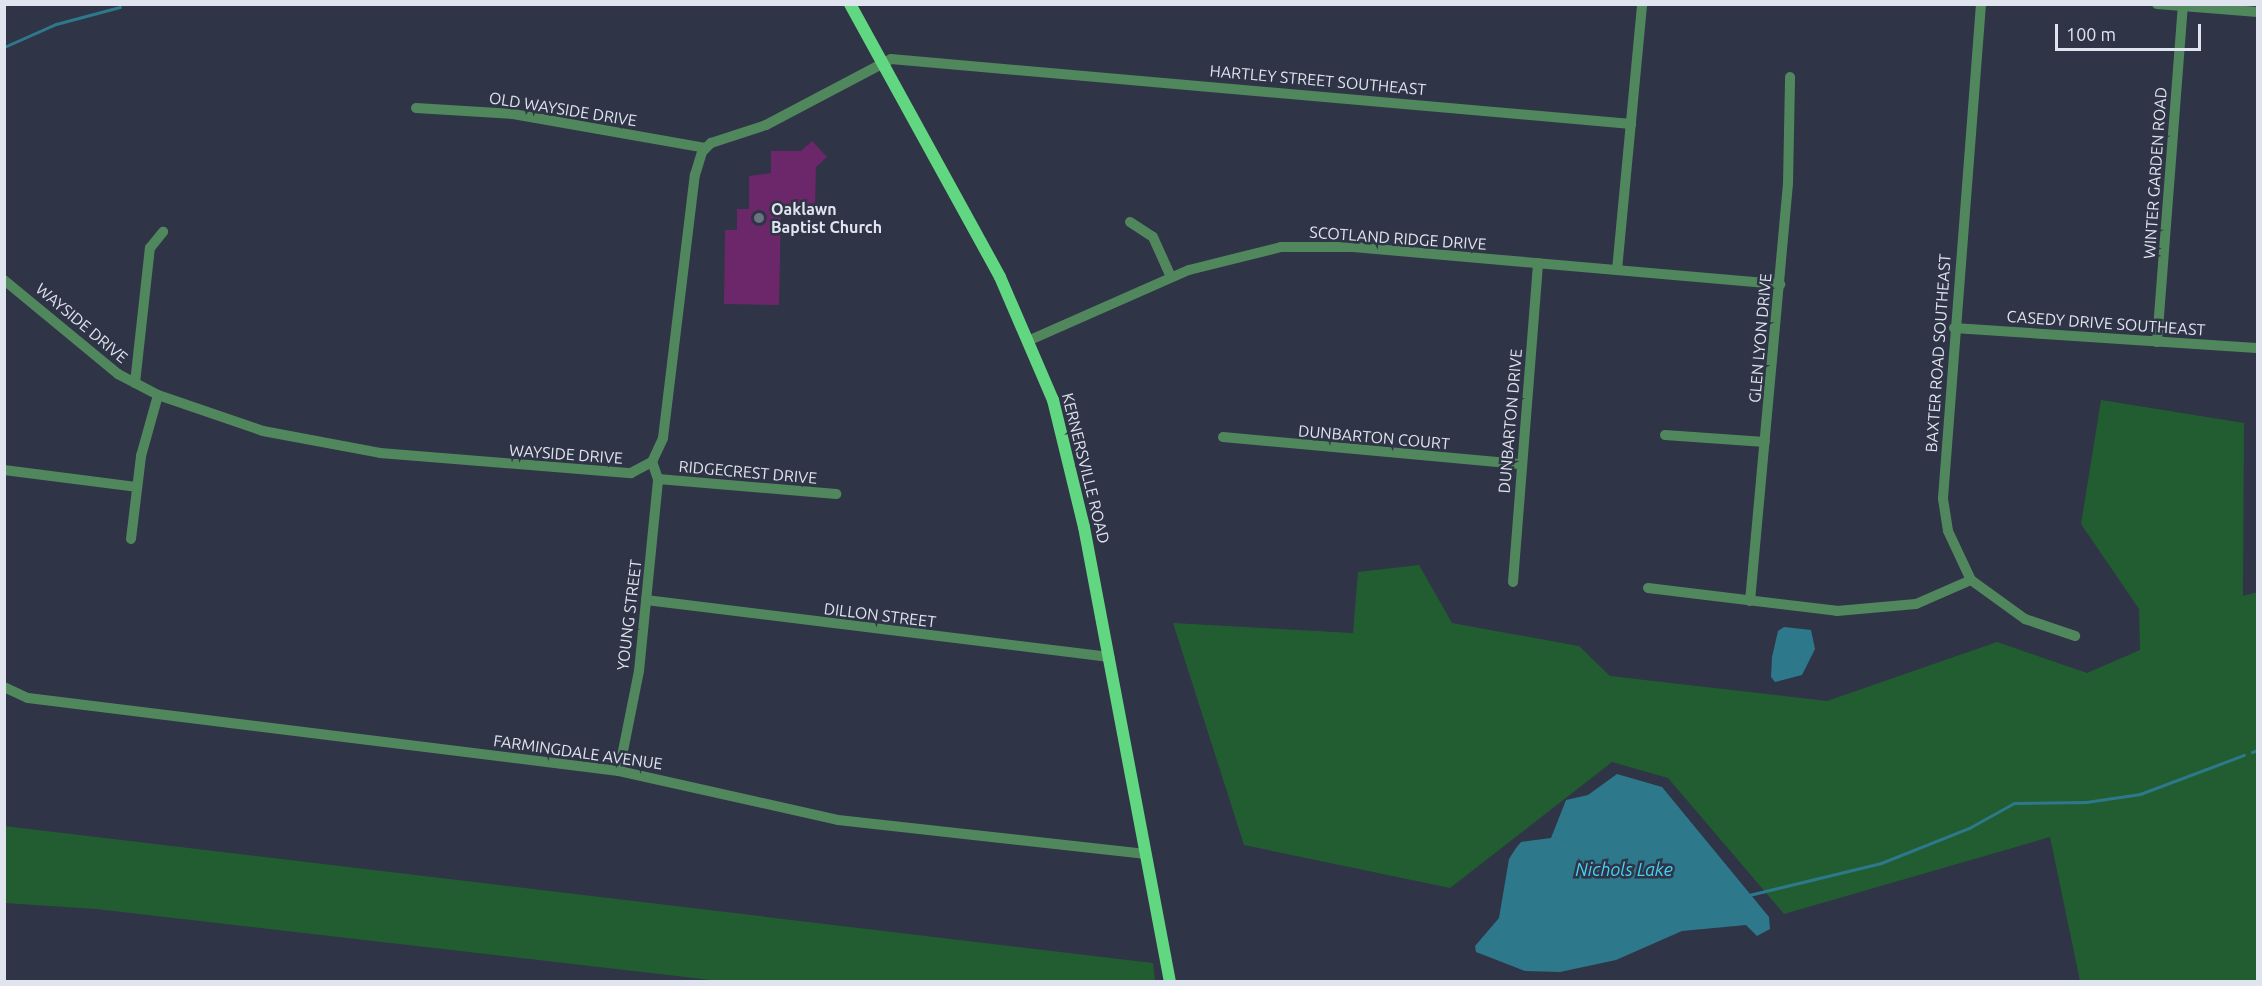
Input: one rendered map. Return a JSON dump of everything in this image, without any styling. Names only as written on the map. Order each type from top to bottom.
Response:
[{"type":"main road","name":"KERNERSVILLE ROAD","points":[[850,4],[1030,340],[1072,468],[1110,657],[1170,981]]},
{"type":"street","points":[[1617,270],[1642,4]]},
{"type":"street","name":"BAXTER ROAD SOUTHEAST","points":[[1981,4],[1954,328],[1943,499],[1948,531],[1971,580],[2025,619],[2075,636]]},
{"type":"street","points":[[2157,4],[2258,12]]},
{"type":"street","name":"WINTER GARDEN ROAD","points":[[2157,342],[2183,6]]},
{"type":"street","name":"HARTLEY STREET SOUTHEAST","points":[[883,63],[891,59],[1158,80],[1631,124]]},
{"type":"street","points":[[652,462],[666,427],[695,175],[705,148],[773,121],[883,63]]},
{"type":"street","name":"GLEN LYON DRIVE","points":[[1750,601],[1780,284],[1790,77]]},
{"type":"street","name":"OLD WAYSIDE DRIVE","points":[[416,108],[513,114],[705,148]]},
{"type":"street","points":[[1130,222],[1153,237],[1171,277]]},
{"type":"street","points":[[135,382],[150,248],[163,232]]},
{"type":"street","name":"SCOTLAND RIDGE DRIVE","points":[[1030,340],[1171,277],[1234,255],[1305,246],[1780,284]]},
{"type":"street","name":"DUNBARTON DRIVE","points":[[1513,582],[1539,263]]},
{"type":"street","name":"WAYSIDE DRIVE","points":[[4,280],[28,296],[98,359],[135,382],[158,395],[263,431],[349,450],[604,474],[631,473],[652,462]]},
{"type":"street","name":"CASEDY DRIVE SOUTHEAST","points":[[1954,328],[2256,348]]},
{"type":"street","points":[[131,539],[136,487],[158,395]]},
{"type":"street","points":[[1665,435],[1765,442]]},
{"type":"street","name":"DUNBARTON COURT","points":[[1223,437],[1522,464]]},
{"type":"street","name":"YOUNG STREET","points":[[619,771],[639,671],[658,479],[652,462]]},
{"type":"street","points":[[4,470],[136,487]]},
{"type":"street","name":"RIDGECREST DRIVE","points":[[658,479],[836,494]]},
{"type":"street","points":[[1648,588],[1837,611],[1877,610],[1924,602],[1971,580]]},
{"type":"street","name":"DILLON STREET","points":[[646,600],[1110,657]]},
{"type":"street","name":"FARMINGDALE AVENUE","points":[[4,687],[28,698],[619,771],[838,820],[1146,854]]},
{"type":"green space","points":[[2101,400],[2244,423],[2243,596],[2258,592],[2257,981],[2080,981],[2050,837],[1784,914],[1668,778],[1612,762],[1450,888],[1244,845],[1173,623],[1353,633],[1358,572],[1419,565],[1452,623],[1579,646],[1610,676],[1827,701],[1997,642],[2087,673],[2140,650],[2139,609],[2081,524]]},
{"type":"green space","points":[[4,826],[1153,963],[1155,981],[720,981],[96,909],[5,903]]},
{"type":"water","points":[[1784,627],[1811,630],[1815,649],[1802,675],[1775,682],[1771,677],[1772,657],[1778,631]]},
{"type":"water","name":"Nichols Lake","points":[[1617,774],[1662,787],[1769,917],[1770,929],[1757,936],[1746,925],[1682,931],[1616,960],[1560,972],[1525,971],[1476,952],[1475,946],[1499,918],[1509,859],[1516,848],[1521,842],[1551,838],[1566,800],[1588,795]]},
{"type":"building","name":"Oaklawn Baptist Church","points":[[812,141],[827,157],[816,167],[815,207],[781,211],[779,305],[724,304],[725,230],[737,230],[737,209],[749,209],[749,176],[771,173],[771,151],[801,151]]},
{"type":"waterway","points":[[4,47],[56,24],[120,7]]},
{"type":"waterway","points":[[2252,752],[2258,750]]},
{"type":"waterway","points":[[1749,895],[1881,863],[1969,828],[2014,803],[2086,802],[2140,794],[2244,755]]},
{"type":"place","name":"Oaklawn Baptist Church","points":[[759,218]]}]
